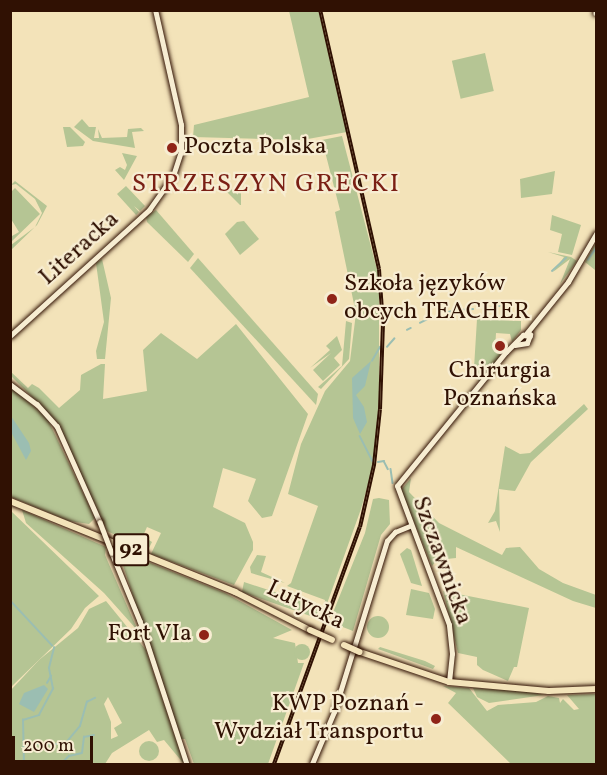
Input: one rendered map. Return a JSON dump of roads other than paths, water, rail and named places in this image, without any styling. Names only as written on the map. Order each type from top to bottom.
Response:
[{"type":"main road","name":"Lutycka","points":[[10,501],[235,592],[332,640],[414,673],[449,681],[549,691],[597,689]]},
{"type":"street","name":"Literacka","points":[[10,336],[149,210],[172,179],[180,156],[182,129],[155,10]]},
{"type":"street","name":"Szczawnicka","points":[[449,681],[450,628],[397,488],[402,477],[514,345],[525,337],[534,321],[570,277],[597,234]]},
{"type":"street","points":[[10,384],[37,404],[57,426],[100,522],[148,646],[186,765]]},
{"type":"street","points":[[312,765],[334,712],[387,540],[393,533],[410,526]]},
{"type":"water","points":[[371,361],[365,386],[356,395],[364,407],[367,422],[360,434],[353,418],[352,378]]},
{"type":"water","points":[[11,416],[29,443],[31,451],[26,460],[11,432]]},
{"type":"water","points":[[44,685],[48,689],[34,712],[19,704],[24,693]]},
{"type":"waterway","points":[[588,260],[596,248]]},
{"type":"waterway","points":[[552,271],[566,258]]},
{"type":"waterway","points":[[490,308],[520,301]]},
{"type":"waterway","points":[[460,310],[473,309]]},
{"type":"waterway","points":[[448,312],[459,310]]},
{"type":"waterway","points":[[434,319],[441,318]]},
{"type":"waterway","points":[[420,323],[428,319]]},
{"type":"waterway","points":[[407,330],[411,328]]},
{"type":"waterway","points":[[387,347],[394,339]]},
{"type":"waterway","points":[[372,361],[380,347]]},
{"type":"waterway","points":[[360,436],[373,461]]},
{"type":"waterway","points":[[378,462],[384,461],[388,469]]},
{"type":"waterway","points":[[391,469],[393,483]]},
{"type":"waterway","points":[[10,600],[52,645]]},
{"type":"waterway","points":[[24,764],[23,720],[39,715],[53,689],[49,668],[54,648]]},
{"type":"waterway","points":[[47,683],[51,676]]},
{"type":"waterway","points":[[27,744],[65,744],[80,726],[87,702],[95,698]]},
{"type":"waterway","points":[[61,764],[69,756],[82,753],[84,737],[94,735]]},
{"type":"railway","points":[[274,764],[360,527],[374,465],[380,409],[383,324],[379,269],[320,10]]},
{"type":"place","name":"Poczta Polska","points":[[172,148]]},
{"type":"place","name":"Szkoła języków obcych TEACHER","points":[[332,299]]},
{"type":"place","name":"Chirurgia Poznańska","points":[[500,346]]},
{"type":"place","name":"Fort VIa","points":[[204,635]]},
{"type":"place","name":"KWP Poznań - Wydział Transportu","points":[[436,719]]},
{"type":"district","name":"STRZESZYN GRECKI","points":[[266,185]]}]
